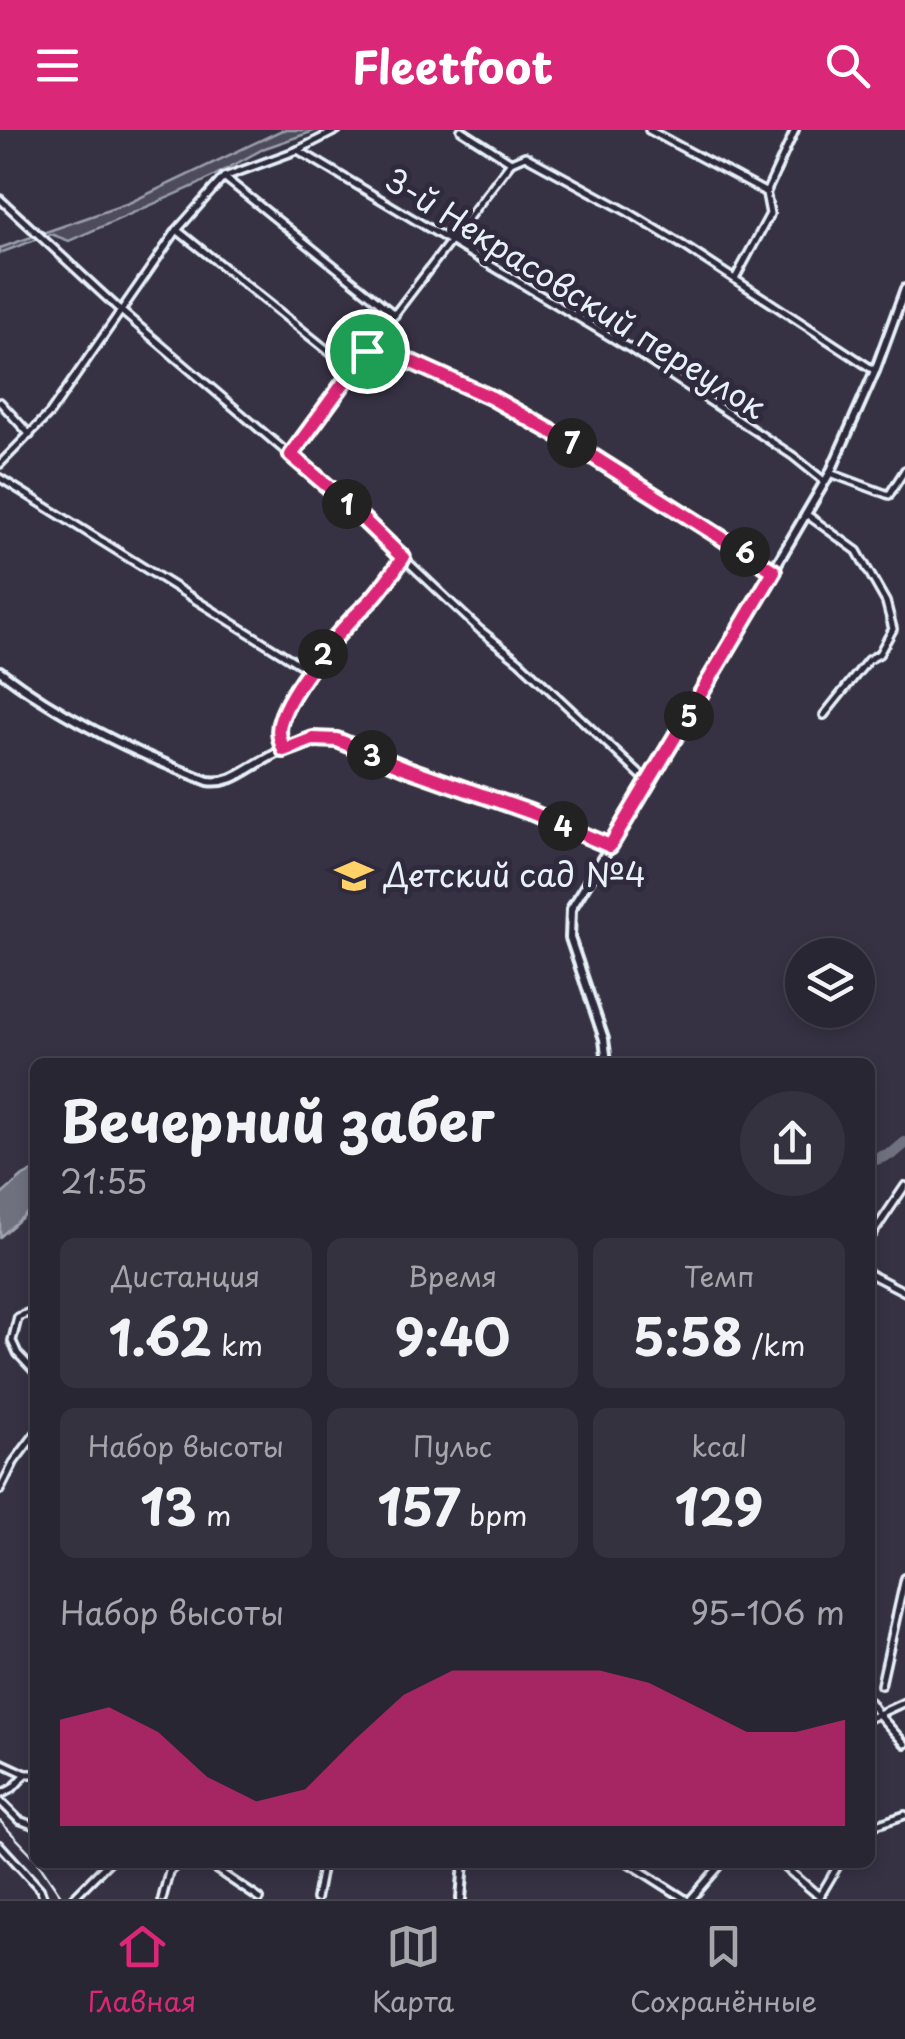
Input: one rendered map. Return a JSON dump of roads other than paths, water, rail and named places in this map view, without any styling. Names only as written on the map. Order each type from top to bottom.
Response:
[{"type":"street","points":[[0,464],[50,413],[176,230],[224,176],[298,150],[336,130]]},
{"type":"street","points":[[461,130],[512,162]]},
{"type":"street","points":[[649,130],[766,193]]},
{"type":"street","points":[[734,279],[770,214],[766,193],[795,130]]},
{"type":"street","name":"3-й Некрасовский переулок","points":[[298,150],[629,348],[825,481]]},
{"type":"street","points":[[291,455],[512,162],[526,156],[628,212],[875,371]]},
{"type":"street","points":[[224,176],[394,315]]},
{"type":"street","points":[[0,199],[120,310],[339,496],[649,783]]},
{"type":"street","points":[[176,230],[352,370]]},
{"type":"street","points":[[606,1058],[604,1039],[570,938],[571,909],[830,473],[875,371],[905,289]]},
{"type":"street","points":[[367,351],[414,363],[492,398],[570,442],[774,571]]},
{"type":"street","points":[[0,402],[30,435]]},
{"type":"street","points":[[830,473],[889,495],[905,470]]},
{"type":"street","points":[[0,478],[310,671]]},
{"type":"street","points":[[806,514],[856,551],[886,602],[893,629],[880,654],[868,660],[824,715]]},
{"type":"street","points":[[284,750],[281,718],[310,671],[403,558]]},
{"type":"street","points":[[0,671],[56,710],[208,781],[230,780],[313,739],[337,740],[610,846]]},
{"type":"street","points":[[875,1231],[905,1186]]},
{"type":"street","points":[[875,1277],[905,1292]]},
{"type":"street","points":[[30,1312],[18,1317],[12,1341],[30,1367]]},
{"type":"street","points":[[0,1490],[30,1441]]},
{"type":"street","points":[[881,1684],[905,1578]]},
{"type":"street","points":[[875,1716],[905,1702]]},
{"type":"street","points":[[875,1710],[905,1744]]},
{"type":"street","points":[[0,1762],[30,1774]]},
{"type":"street","points":[[26,1774],[0,1798],[19,1820],[30,1824]]},
{"type":"street","points":[[875,1825],[905,1815]]},
{"type":"street","points":[[0,1844],[40,1889],[44,1899]]},
{"type":"street","points":[[72,1899],[104,1868]]},
{"type":"street","points":[[162,1899],[173,1868]]},
{"type":"street","points":[[214,1868],[260,1899]]},
{"type":"street","points":[[316,1899],[322,1868]]},
{"type":"street","points":[[461,1899],[464,1868]]},
{"type":"street","points":[[636,1868],[688,1899],[717,1868]]},
{"type":"street","points":[[786,1868],[820,1898],[837,1868]]},
{"type":"water","points":[[30,1172],[30,1210],[0,1237],[0,1196]]},
{"type":"waterway","points":[[875,1159],[893,1153],[905,1143]]},
{"type":"railway","points":[[0,1821],[30,1853]]},
{"type":"railway","points":[[42,1868],[63,1899]]},
{"type":"place","name":"Детский сад №4","points":[[354,876]]}]
